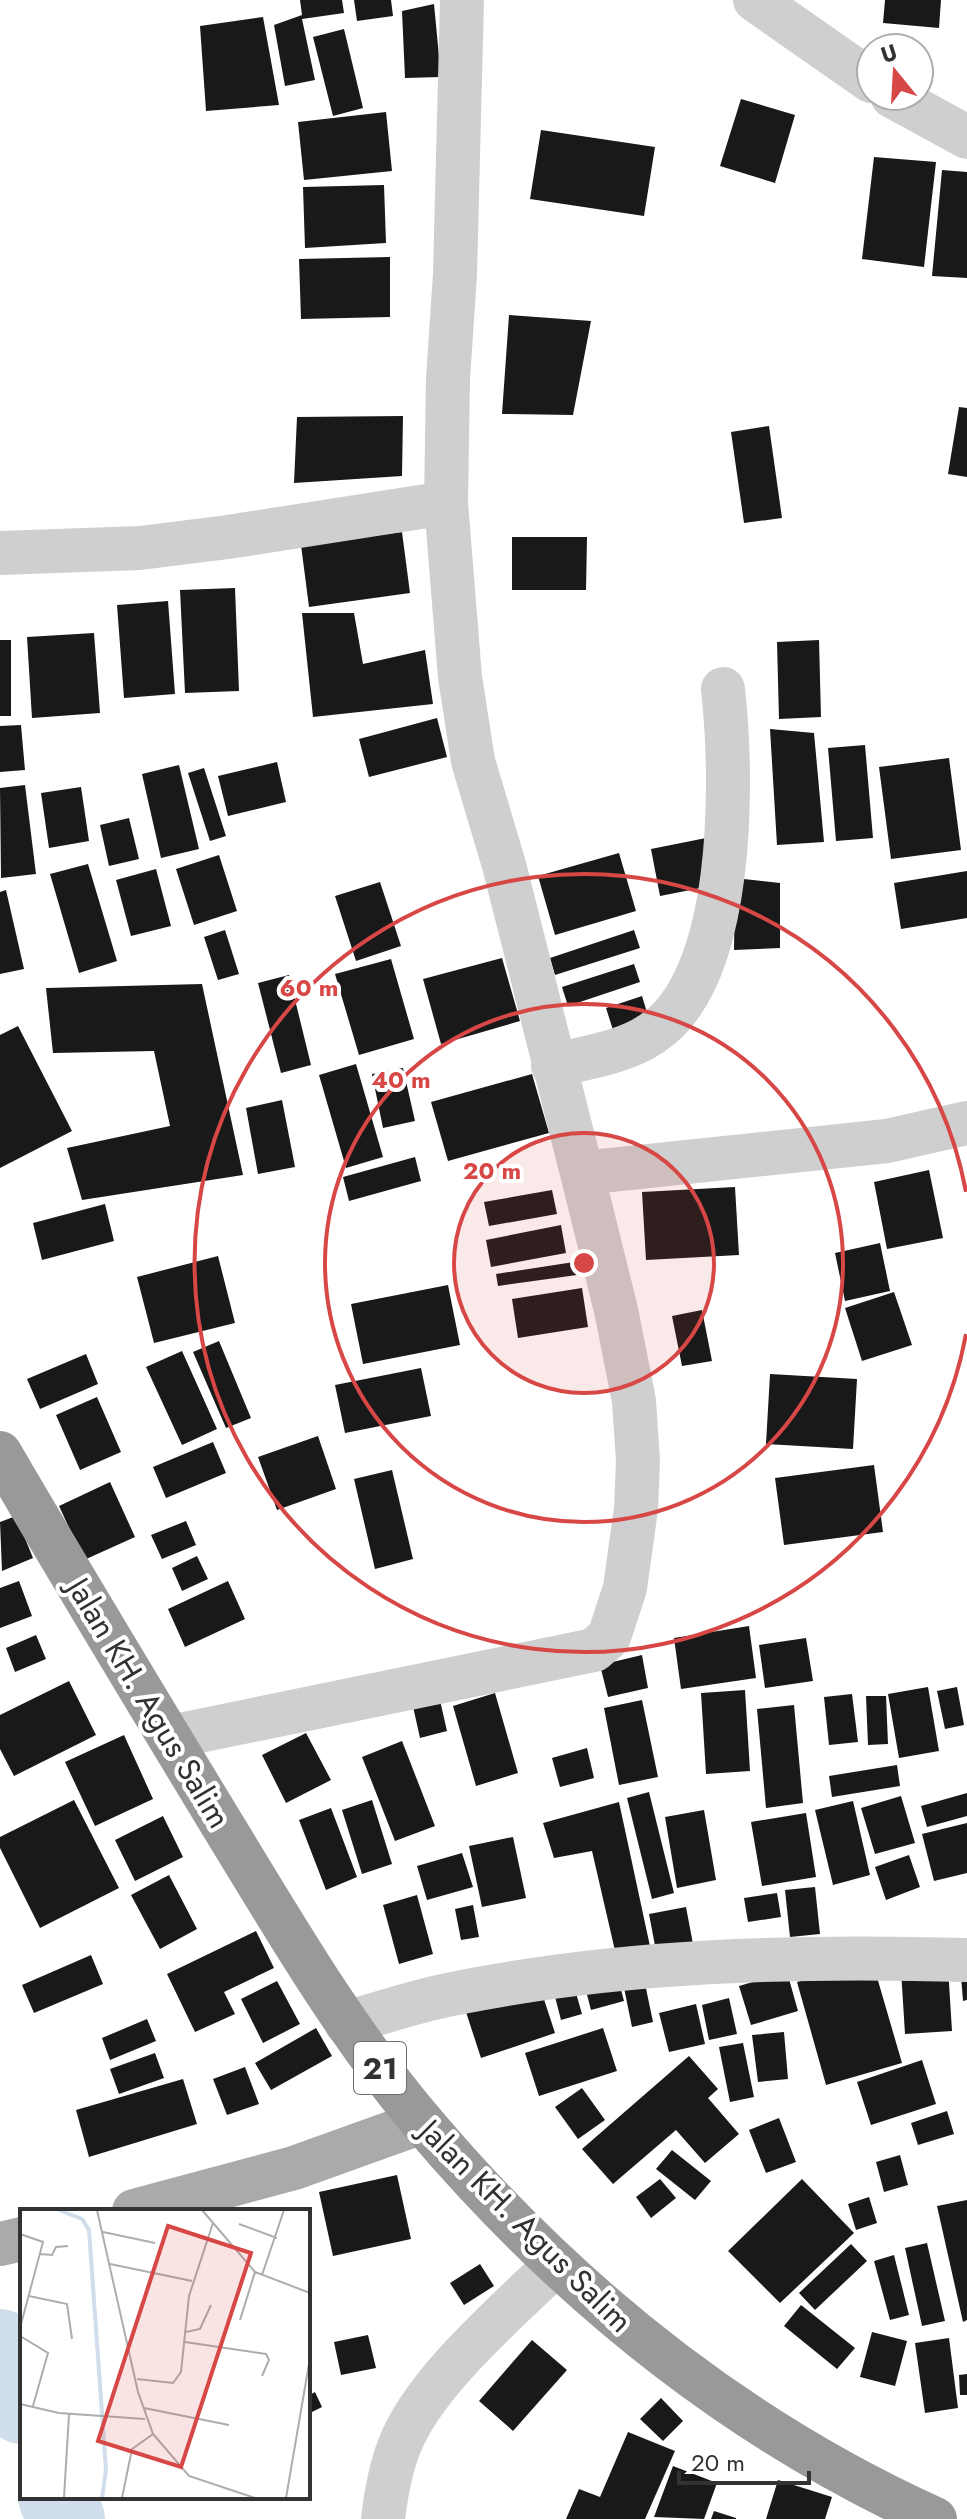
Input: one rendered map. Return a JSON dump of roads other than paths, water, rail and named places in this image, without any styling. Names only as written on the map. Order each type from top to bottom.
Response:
[{"type":"highway","name":"Jalan KH. Agus Salim","points":[[0,1453],[87,1603],[346,2023],[422,2122],[556,2264],[635,2335],[708,2391],[854,2480],[926,2517]]},
{"type":"main road","points":[[141,2209],[294,2168],[422,2122]]},
{"type":"main road","points":[[0,2244],[20,2239]]},
{"type":"street","points":[[170,1737],[594,1650],[609,1637],[625,1588],[636,1509],[638,1461],[634,1401],[582,1173],[504,865],[473,761],[460,677],[446,503],[462,0]]},
{"type":"street","points":[[755,0],[855,70]]},
{"type":"street","points":[[921,112],[967,137]]},
{"type":"street","points":[[0,553],[140,548],[446,503]]},
{"type":"street","points":[[553,1066],[629,1046],[653,1033],[675,1014],[694,987],[705,958],[727,844],[728,727],[723,689]]},
{"type":"street","points":[[582,1173],[887,1141],[967,1123]]},
{"type":"street","points":[[346,2023],[448,1995],[574,1973],[790,1959],[871,1957],[967,1960]]},
{"type":"street","points":[[383,2519],[386,2490],[400,2444],[422,2406],[464,2353],[556,2264]]},
{"type":"waterway","points":[[0,2348],[20,2400]]},
{"type":"waterway","points":[[58,2499],[66,2519]]}]
